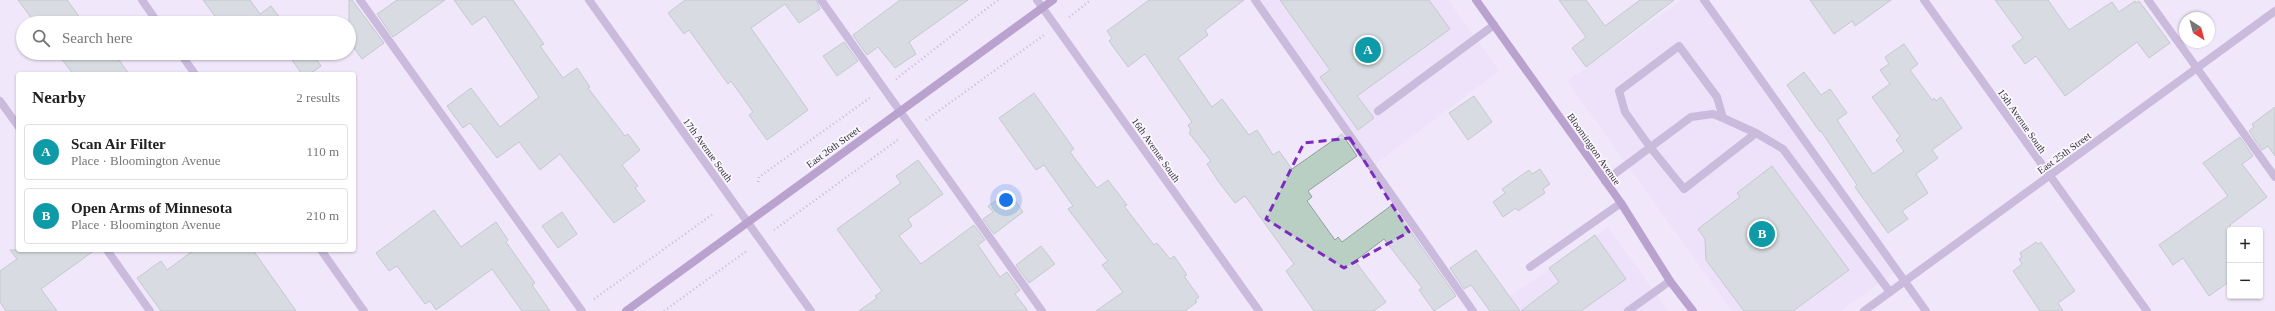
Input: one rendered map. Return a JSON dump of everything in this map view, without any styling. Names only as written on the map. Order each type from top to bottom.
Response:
[{"type":"street","points":[[142,0],[153,16]]},
{"type":"street","points":[[360,0],[581,310]]},
{"type":"street","name":"17th Avenue South","points":[[589,0],[811,311]]},
{"type":"street","points":[[821,0],[1042,311]]},
{"type":"street","name":"16th Avenue South","points":[[1037,0],[1259,311]]},
{"type":"street","name":"East 26th Street","points":[[626,311],[1053,0]]},
{"type":"street","points":[[1255,0],[1473,311]]},
{"type":"street","name":"Bloomington Avenue","points":[[1476,0],[1621,203],[1670,281],[1693,311]]},
{"type":"street","points":[[1704,0],[1926,311]]},
{"type":"street","name":"15th Avenue South","points":[[1924,0],[2147,311]]},
{"type":"street","points":[[2148,0],[2275,177]]},
{"type":"street","name":"East 25th Street","points":[[1864,311],[2275,11]]},
{"type":"street","points":[[1378,111],[1494,25]]},
{"type":"street","points":[[1723,118],[1717,96],[1679,46],[1619,91],[1625,112],[1650,147],[1684,189],[1756,133]]},
{"type":"street","points":[[185,60],[194,72]]},
{"type":"street","points":[[0,101],[16,123]]},
{"type":"street","points":[[1605,181],[1691,117],[1713,114],[1756,133],[1783,149],[1890,292]]},
{"type":"street","points":[[1530,267],[1621,203]]},
{"type":"street","points":[[108,252],[150,311]]},
{"type":"street","points":[[322,252],[364,311]]},
{"type":"street","points":[[1628,311],[1670,281]]},
{"type":"path","points":[[664,311],[1090,0]]},
{"type":"path","points":[[581,310],[713,214]]},
{"type":"highlighted area","points":[[1350,138],[1409,232],[1344,268],[1266,219],[1304,143]]},
{"type":"shaded area","points":[[1251,0],[1448,0],[1499,71],[1374,165]]},
{"type":"shaded area","points":[[1682,0],[1707,0],[1900,268],[1841,311],[1732,311],[1567,81]]},
{"type":"shaded area","points":[[1608,227],[1668,311],[1490,311]]},
{"type":"building","points":[[18,0],[67,0],[79,16],[30,16]]},
{"type":"building","points":[[203,0],[250,0],[260,14],[271,6],[279,16],[215,16]]},
{"type":"building","points":[[349,0],[352,0],[384,43],[362,59],[356,51],[356,16],[349,16]]},
{"type":"building","points":[[397,0],[445,0],[393,37],[377,14]]},
{"type":"building","points":[[454,0],[513,0],[544,44],[540,46],[563,78],[577,68],[590,87],[588,88],[625,136],[628,134],[640,150],[622,165],[638,186],[635,188],[645,201],[614,223],[560,154],[540,170],[519,142],[497,158],[470,123],[463,128],[447,106],[471,88],[500,127],[539,97],[485,16],[472,25]]},
{"type":"building","points":[[685,0],[816,0],[820,9],[799,23],[785,4],[751,28],[808,110],[767,140],[749,115],[753,112],[731,81],[728,84],[689,30],[684,34],[668,13]]},
{"type":"building","points":[[900,0],[968,0],[909,42],[916,54],[895,68],[878,47],[867,55],[853,35]]},
{"type":"building","points":[[1149,0],[1244,0],[1205,30],[1208,35],[1178,58],[1212,107],[1222,99],[1249,135],[1257,130],[1273,155],[1279,151],[1292,169],[1342,134],[1357,156],[1308,191],[1312,197],[1307,201],[1335,240],[1338,237],[1342,242],[1392,205],[1456,296],[1434,311],[1419,290],[1422,288],[1384,239],[1355,261],[1386,302],[1374,311],[1314,311],[1286,271],[1294,264],[1245,196],[1235,203],[1218,181],[1207,164],[1211,161],[1189,133],[1191,130],[1188,125],[1192,122],[1145,54],[1128,67],[1109,41],[1112,38],[1107,31]]},
{"type":"building","points":[[1280,0],[1429,0],[1450,29],[1357,96],[1374,118],[1358,130],[1320,77],[1330,70]]},
{"type":"building","points":[[1559,0],[1586,0],[1605,26],[1640,0],[1674,0],[1586,67],[1572,48],[1586,37]]},
{"type":"building","points":[[1810,0],[1891,0],[1855,26],[1852,21],[1834,34]]},
{"type":"building","points":[[1995,0],[2048,0],[2069,30],[2112,2],[2119,12],[2135,1],[2136,3],[2139,1],[2170,43],[2149,58],[2137,42],[2065,96],[2036,56],[2025,64],[2012,46],[2023,38]]},
{"type":"building","points":[[844,42],[858,61],[837,76],[823,56]]},
{"type":"building","points":[[1904,44],[1918,64],[1910,70],[1932,100],[1934,98],[1936,101],[1941,97],[1962,128],[1932,150],[1938,158],[1916,174],[1928,193],[1902,211],[1908,219],[1888,233],[1855,187],[1857,185],[1821,131],[1820,132],[1787,85],[1804,72],[1821,95],[1830,89],[1847,113],[1837,120],[1873,174],[1904,151],[1896,140],[1900,136],[1872,97],[1890,84],[1880,70],[1889,64],[1885,57]]},
{"type":"building","points":[[62,60],[119,60],[128,72],[71,72]]},
{"type":"building","points":[[292,60],[317,60],[321,66],[313,72],[301,72]]},
{"type":"building","points":[[1034,93],[1074,149],[1070,152],[1097,188],[1108,180],[1127,205],[1124,206],[1154,245],[1157,243],[1170,259],[1174,256],[1187,275],[1184,276],[1199,297],[1195,301],[1197,302],[1185,311],[1096,311],[1123,292],[1102,265],[1108,261],[1068,209],[1073,206],[1044,165],[1036,170],[999,118]]},
{"type":"building","points":[[1474,96],[1492,122],[1468,140],[1449,113]]},
{"type":"building","points":[[2275,107],[2275,156],[2268,146],[2262,150],[2249,131],[2254,127],[2252,124]]},
{"type":"building","points":[[2240,137],[2253,156],[2242,164],[2267,197],[2230,225],[2230,227],[2227,227],[2227,283],[2209,296],[2183,258],[2173,265],[2159,245],[2228,196],[2203,163]]},
{"type":"building","points":[[918,160],[943,194],[908,219],[912,226],[899,236],[921,264],[974,225],[985,240],[978,245],[1000,277],[1007,272],[1020,290],[1015,294],[1028,311],[859,311],[877,298],[875,296],[882,291],[837,229],[901,183],[896,176]]},
{"type":"building","points":[[1772,166],[1849,270],[1793,311],[1744,311],[1706,260],[1705,239],[1698,229],[1740,197],[1737,193]]},
{"type":"building","points":[[1540,169],[1550,184],[1543,189],[1545,193],[1518,211],[1516,208],[1503,217],[1493,202],[1505,193],[1502,189],[1529,170],[1532,174]]},
{"type":"building","points":[[1009,192],[1023,212],[994,234],[983,219],[993,212],[988,206]]},
{"type":"building","points":[[434,210],[461,247],[496,222],[508,240],[506,242],[535,283],[532,285],[550,311],[522,311],[492,269],[436,310],[430,301],[425,304],[397,266],[389,271],[376,253]]},
{"type":"building","points":[[562,212],[577,234],[558,248],[542,226]]},
{"type":"building","points":[[1595,235],[1626,279],[1581,311],[1521,311],[1559,282],[1549,268]]},
{"type":"building","points":[[2036,242],[2038,244],[2041,242],[2075,291],[2058,303],[2063,311],[2040,311],[2013,271],[2022,264],[2019,259],[2022,257],[2020,253]]},
{"type":"building","points":[[1041,246],[1055,264],[1029,283],[1016,265]]},
{"type":"building","points":[[10,250],[16,250],[16,252],[92,252],[41,289],[57,311],[6,311],[0,302],[0,271],[17,259]]},
{"type":"building","points":[[1476,250],[1520,311],[1490,311],[1471,285],[1464,289],[1450,268]]},
{"type":"building","points":[[191,252],[254,252],[296,311],[161,311],[137,278],[161,261],[167,270]]},
{"type":"place","name":"Scan Air Filter","points":[[1368,50]]},
{"type":"place","name":"Open Arms of Minnesota","points":[[1762,234]]}]
